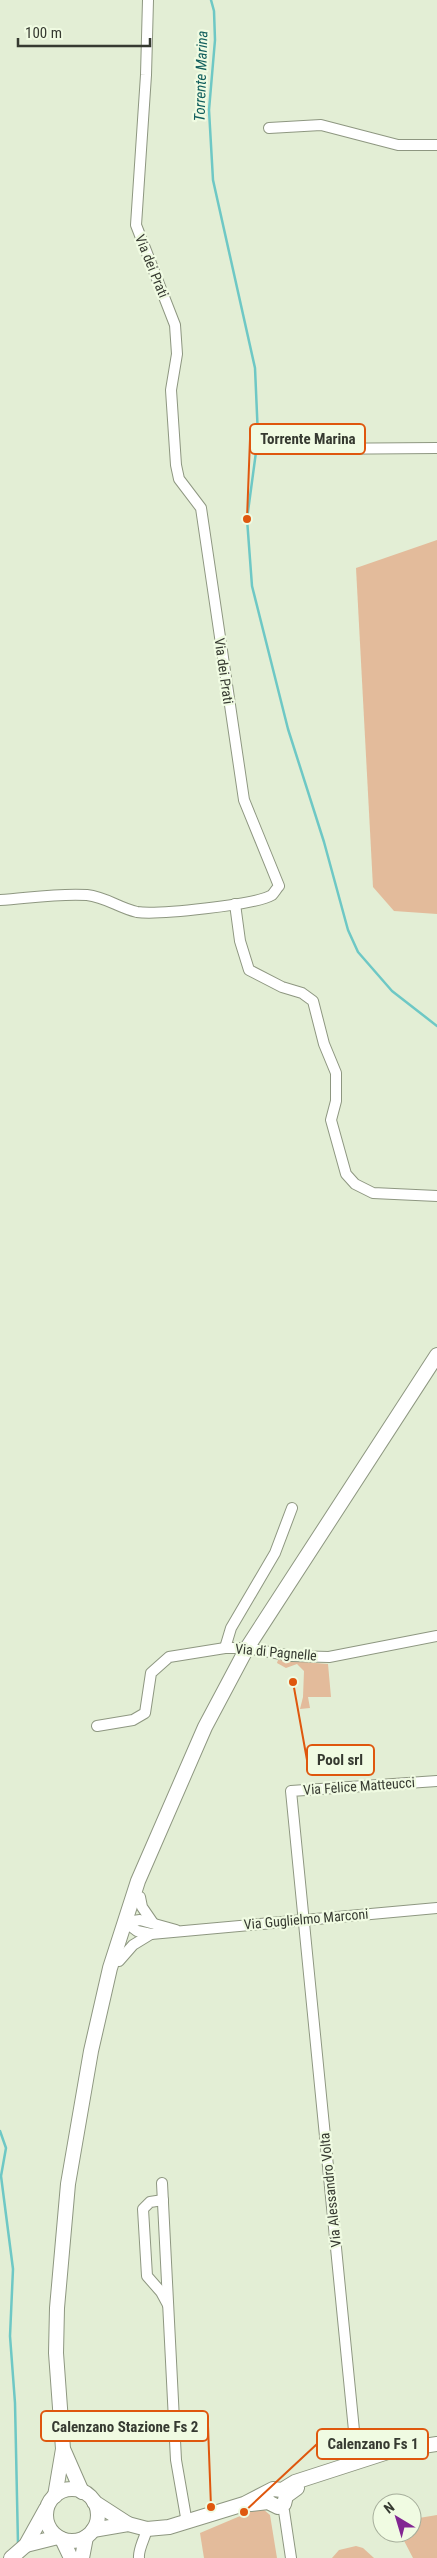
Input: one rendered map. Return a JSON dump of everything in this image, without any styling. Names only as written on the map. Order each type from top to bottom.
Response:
[{"type":"main road","points":[[105,1996],[119,1961],[138,1881],[205,1727],[247,1648],[379,1441],[437,1355]]},
{"type":"main road","points":[[71,2558],[60,2538],[47,2523],[63,2449],[56,2353],[57,2308],[68,2184],[79,2107],[110,1968],[140,1897],[153,1848]]},
{"type":"main road","points":[[63,2449],[82,2492],[128,2524],[147,2529],[187,2523],[244,2504],[277,2497],[295,2482],[308,2480],[391,2451],[437,2444]]},
{"type":"main road","points":[[18,2552],[52,2501],[65,2490],[82,2492]]},
{"type":"main road","points":[[82,2558],[90,2534],[98,2519],[94,2502]]},
{"type":"main road","points":[[18,2552],[60,2538],[78,2540],[90,2534],[128,2524]]},
{"type":"street","name":"Via dei Prati","points":[[148,0],[146,73],[136,225],[174,325],[177,354],[171,390],[176,465],[179,479],[201,508],[244,800],[279,886],[272,895],[235,904]]},
{"type":"street","points":[[269,128],[321,125],[398,145],[437,145]]},
{"type":"street","points":[[304,449],[437,448]]},
{"type":"street","points":[[0,900],[74,894],[102,897],[126,910],[149,913],[235,904],[240,941],[249,970],[282,987],[302,992],[313,1002],[324,1044],[336,1073],[336,1101],[331,1120],[346,1174],[355,1184],[374,1193],[437,1196]]},
{"type":"street","points":[[225,1648],[231,1628],[275,1553],[292,1508]]},
{"type":"street","name":"Via di Pagnelle","points":[[97,1726],[133,1720],[145,1713],[150,1674],[169,1657],[225,1648],[247,1648],[292,1656],[329,1657],[437,1636]]},
{"type":"street","name":"Via Felice Matteucci","points":[[302,1919],[290,1791],[437,1781]]},
{"type":"street","points":[[140,1897],[142,1907],[153,1923]]},
{"type":"street","name":"Via Guglielmo Marconi","points":[[119,1961],[128,1950],[151,1934],[176,1930],[437,1908]]},
{"type":"street","name":"Via Alessandro Volta","points":[[302,1919],[358,2461]]},
{"type":"street","name":"Via Guglielmo Marconi","points":[[129,1923],[153,1923],[176,1930]]},
{"type":"street","name":"Via Guglielmo Marconi","points":[[129,1923],[151,1934]]},
{"type":"street","points":[[162,2183],[176,2460],[187,2523]]},
{"type":"street","points":[[164,2200],[150,2202],[143,2209],[147,2276],[161,2292],[169,2308]]},
{"type":"street","points":[[154,2286],[163,2285],[168,2279]]},
{"type":"street","points":[[277,2497],[284,2511],[291,2558]]},
{"type":"street","points":[[139,2558],[138,2551],[144,2542],[147,2529]]},
{"type":"shaded area","points":[[437,540],[437,914],[394,911],[373,887],[356,568]]},
{"type":"shaded area","points":[[278,1660],[328,1664],[331,1697],[308,1697],[310,1708],[300,1709],[303,1697],[304,1671],[297,1664],[286,1668],[277,1663]]},
{"type":"shaded area","points":[[263,2509],[270,2515],[277,2558],[204,2558],[200,2533],[252,2511]]},
{"type":"shaded area","points":[[437,2515],[437,2558],[413,2558],[405,2543],[422,2543],[422,2518]]},
{"type":"shaded area","points":[[356,2546],[363,2548],[374,2558],[332,2558],[339,2550]]},
{"type":"waterway","name":"Torrente Marina","points":[[211,0],[214,11],[215,40],[209,110],[213,180],[255,368],[258,437],[247,519],[252,586],[288,729],[324,842],[348,930],[358,952],[392,991],[437,1026]]},
{"type":"waterway","points":[[0,2131],[6,2148],[1,2176],[13,2269],[10,2336],[15,2403],[18,2544]]},
{"type":"place","name":"Torrente Marina","points":[[247,519]]},
{"type":"place","name":"Pool srl","points":[[293,1682]]},
{"type":"place","name":"Calenzano Stazione Fs 2","points":[[211,2507]]},
{"type":"place","name":"Calenzano Fs 1","points":[[244,2512]]}]
